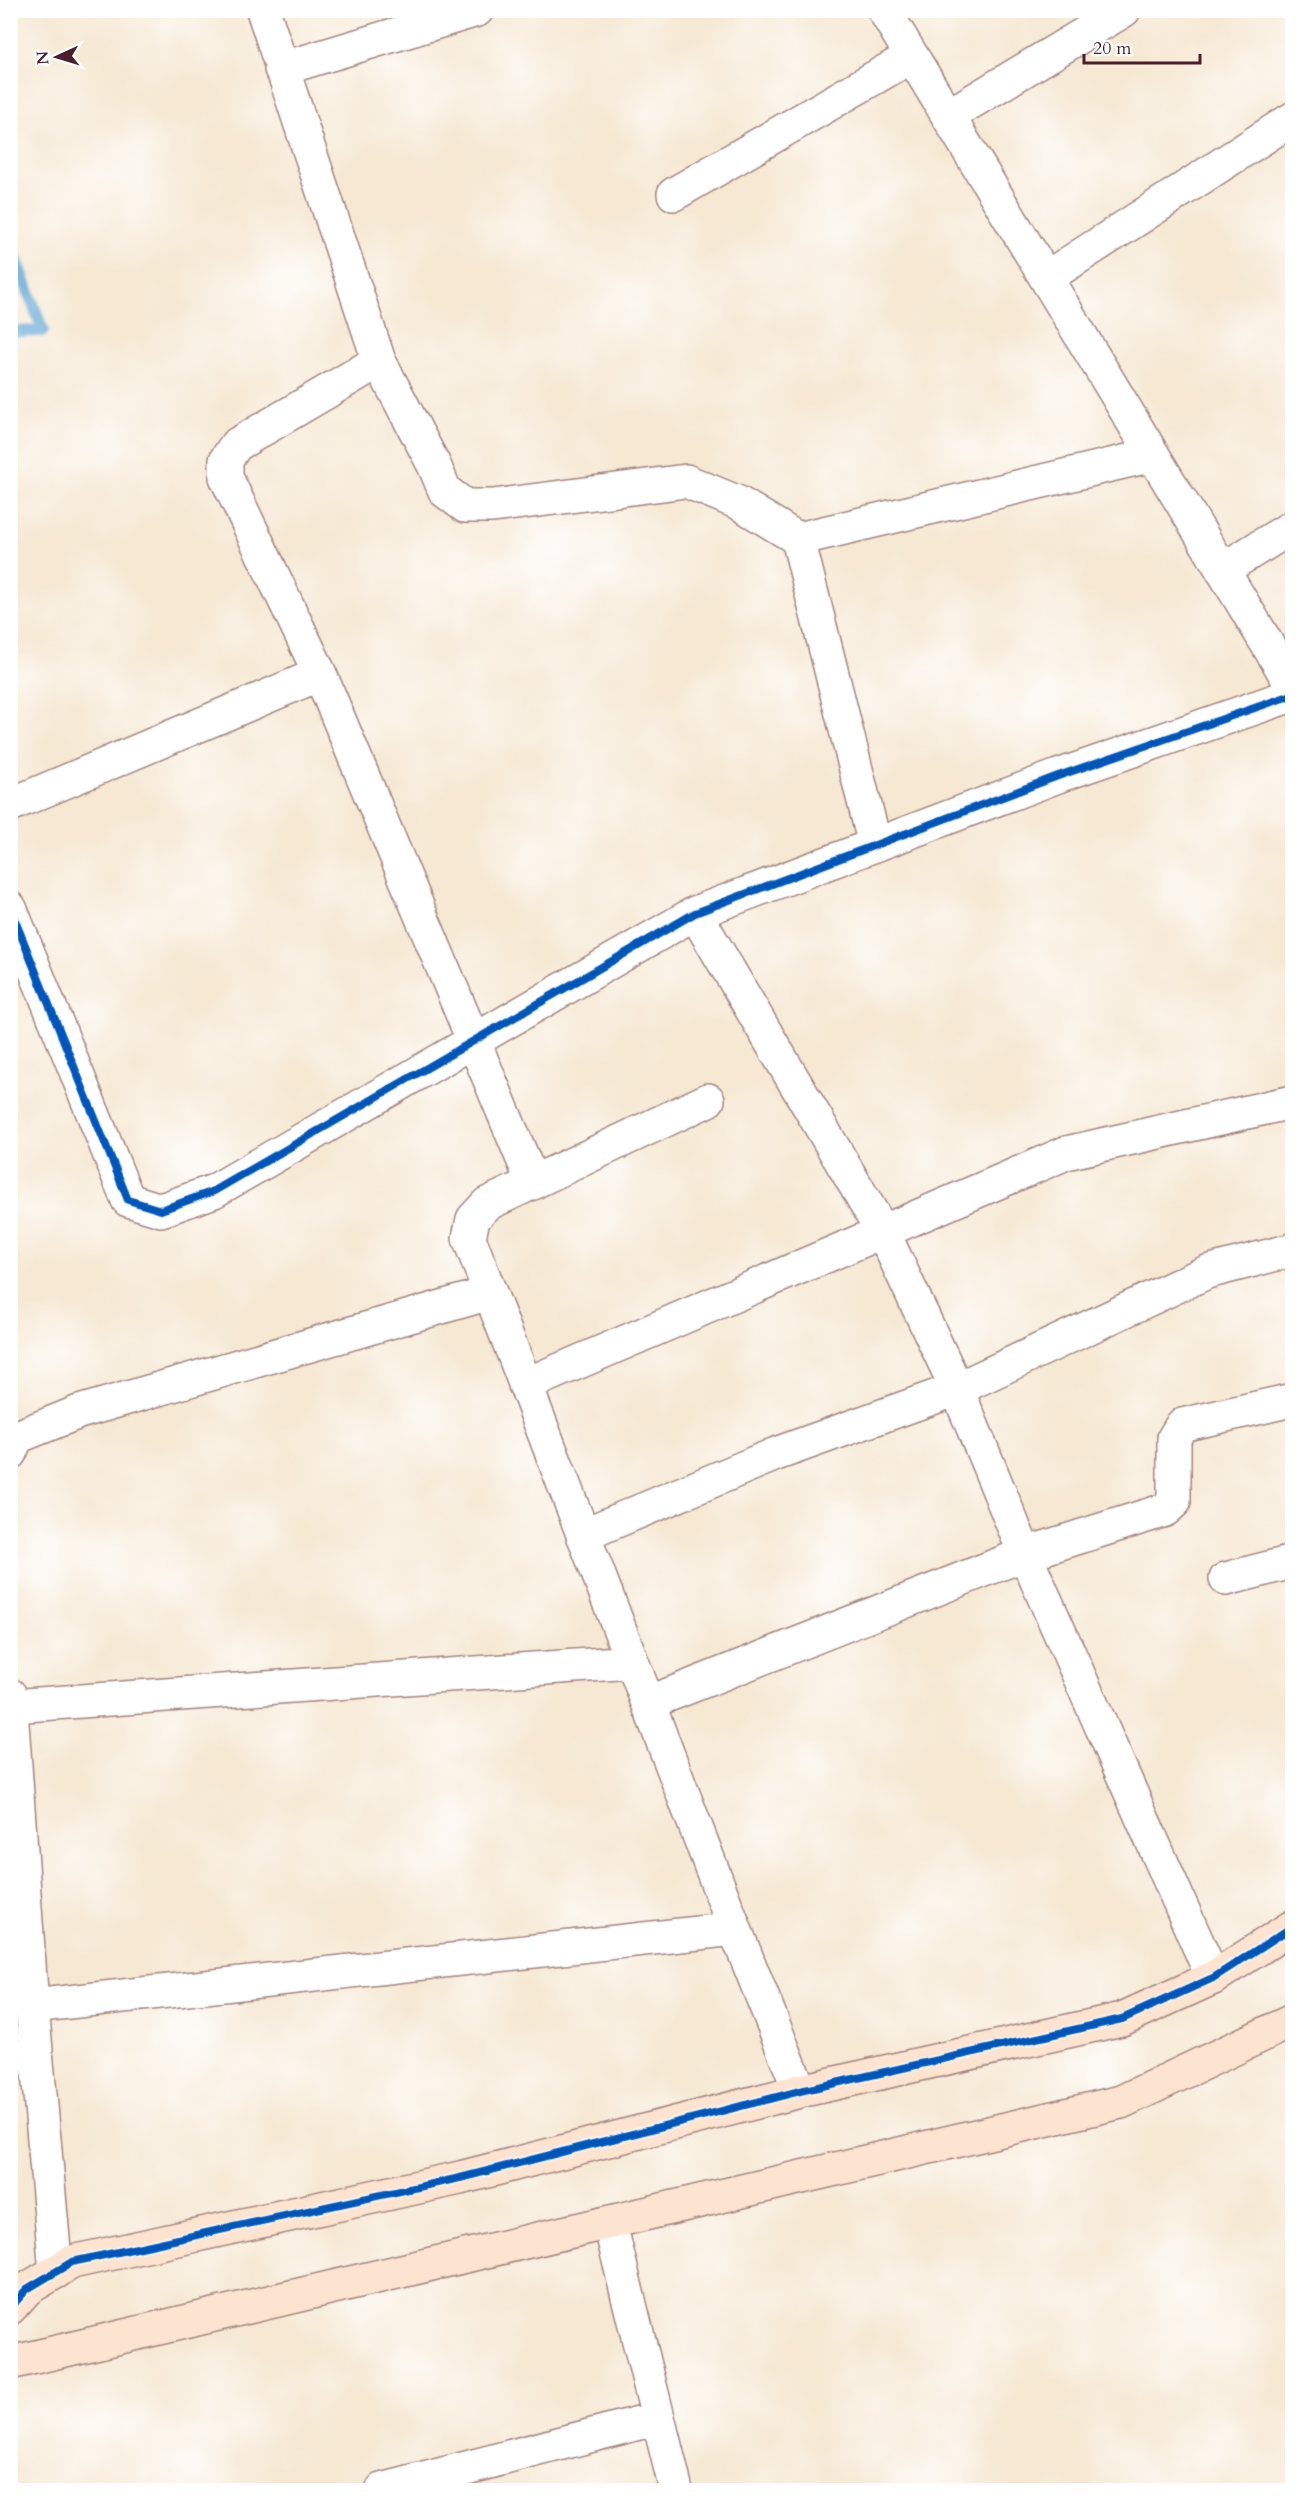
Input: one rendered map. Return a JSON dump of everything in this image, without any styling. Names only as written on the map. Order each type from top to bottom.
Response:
[{"type":"street","points":[[263,10],[379,361],[434,465],[445,491],[465,506],[493,506],[686,481],[739,503],[798,539],[875,845]]},
{"type":"street","points":[[281,69],[413,20],[477,10]]},
{"type":"street","points":[[884,10],[1293,685]]},
{"type":"street","points":[[948,116],[1124,10]]},
{"type":"street","points":[[674,194],[912,56]]},
{"type":"street","points":[[1046,278],[1293,119]]},
{"type":"street","points":[[379,361],[237,445],[226,460],[226,477],[320,674],[472,1042],[533,1183]]},
{"type":"street","points":[[798,539],[1153,455]]},
{"type":"street","points":[[1222,570],[1293,527]]},
{"type":"street","points":[[10,805],[320,674]]},
{"type":"street","points":[[10,908],[128,1200],[161,1210],[214,1191],[695,913],[1058,776],[1293,695]]},
{"type":"street","points":[[695,913],[883,1232],[957,1389],[1025,1554],[1213,1978]]},
{"type":"street","points":[[708,1100],[487,1204],[473,1219],[469,1238],[735,1929],[800,2091]]},
{"type":"street","points":[[525,1385],[1066,1153],[1293,1102]]},
{"type":"street","points":[[583,1535],[776,1454],[957,1389],[1207,1272],[1293,1250]]},
{"type":"street","points":[[10,1453],[17,1437],[79,1412],[490,1293]]},
{"type":"street","points":[[648,1703],[1025,1554],[1166,1510],[1174,1502],[1174,1438],[1182,1425],[1293,1400]]},
{"type":"street","points":[[1226,1579],[1293,1562]]},
{"type":"street","points":[[11,1706],[632,1662]]},
{"type":"street","points":[[10,1695],[32,2006],[56,2272]]},
{"type":"street","points":[[10,2308],[27,2289],[72,2262],[460,2178],[800,2091],[1122,2019],[1213,1978],[1293,1927]]},
{"type":"street","points":[[32,2006],[735,1929]]},
{"type":"street","points":[[10,2364],[1120,2102],[1293,2021]]},
{"type":"street","points":[[609,2224],[676,2490]]},
{"type":"street","points":[[382,2490],[658,2418]]},
{"type":"waterway","points":[[10,241],[43,331],[10,332]]},
{"type":"cycle path","points":[[10,908],[128,1200],[161,1210],[214,1191],[695,913],[1058,776],[1292,695]]},
{"type":"cycle path","points":[[10,2308],[27,2289],[72,2262],[460,2178],[800,2091],[1122,2019],[1213,1978],[1292,1927]]}]
